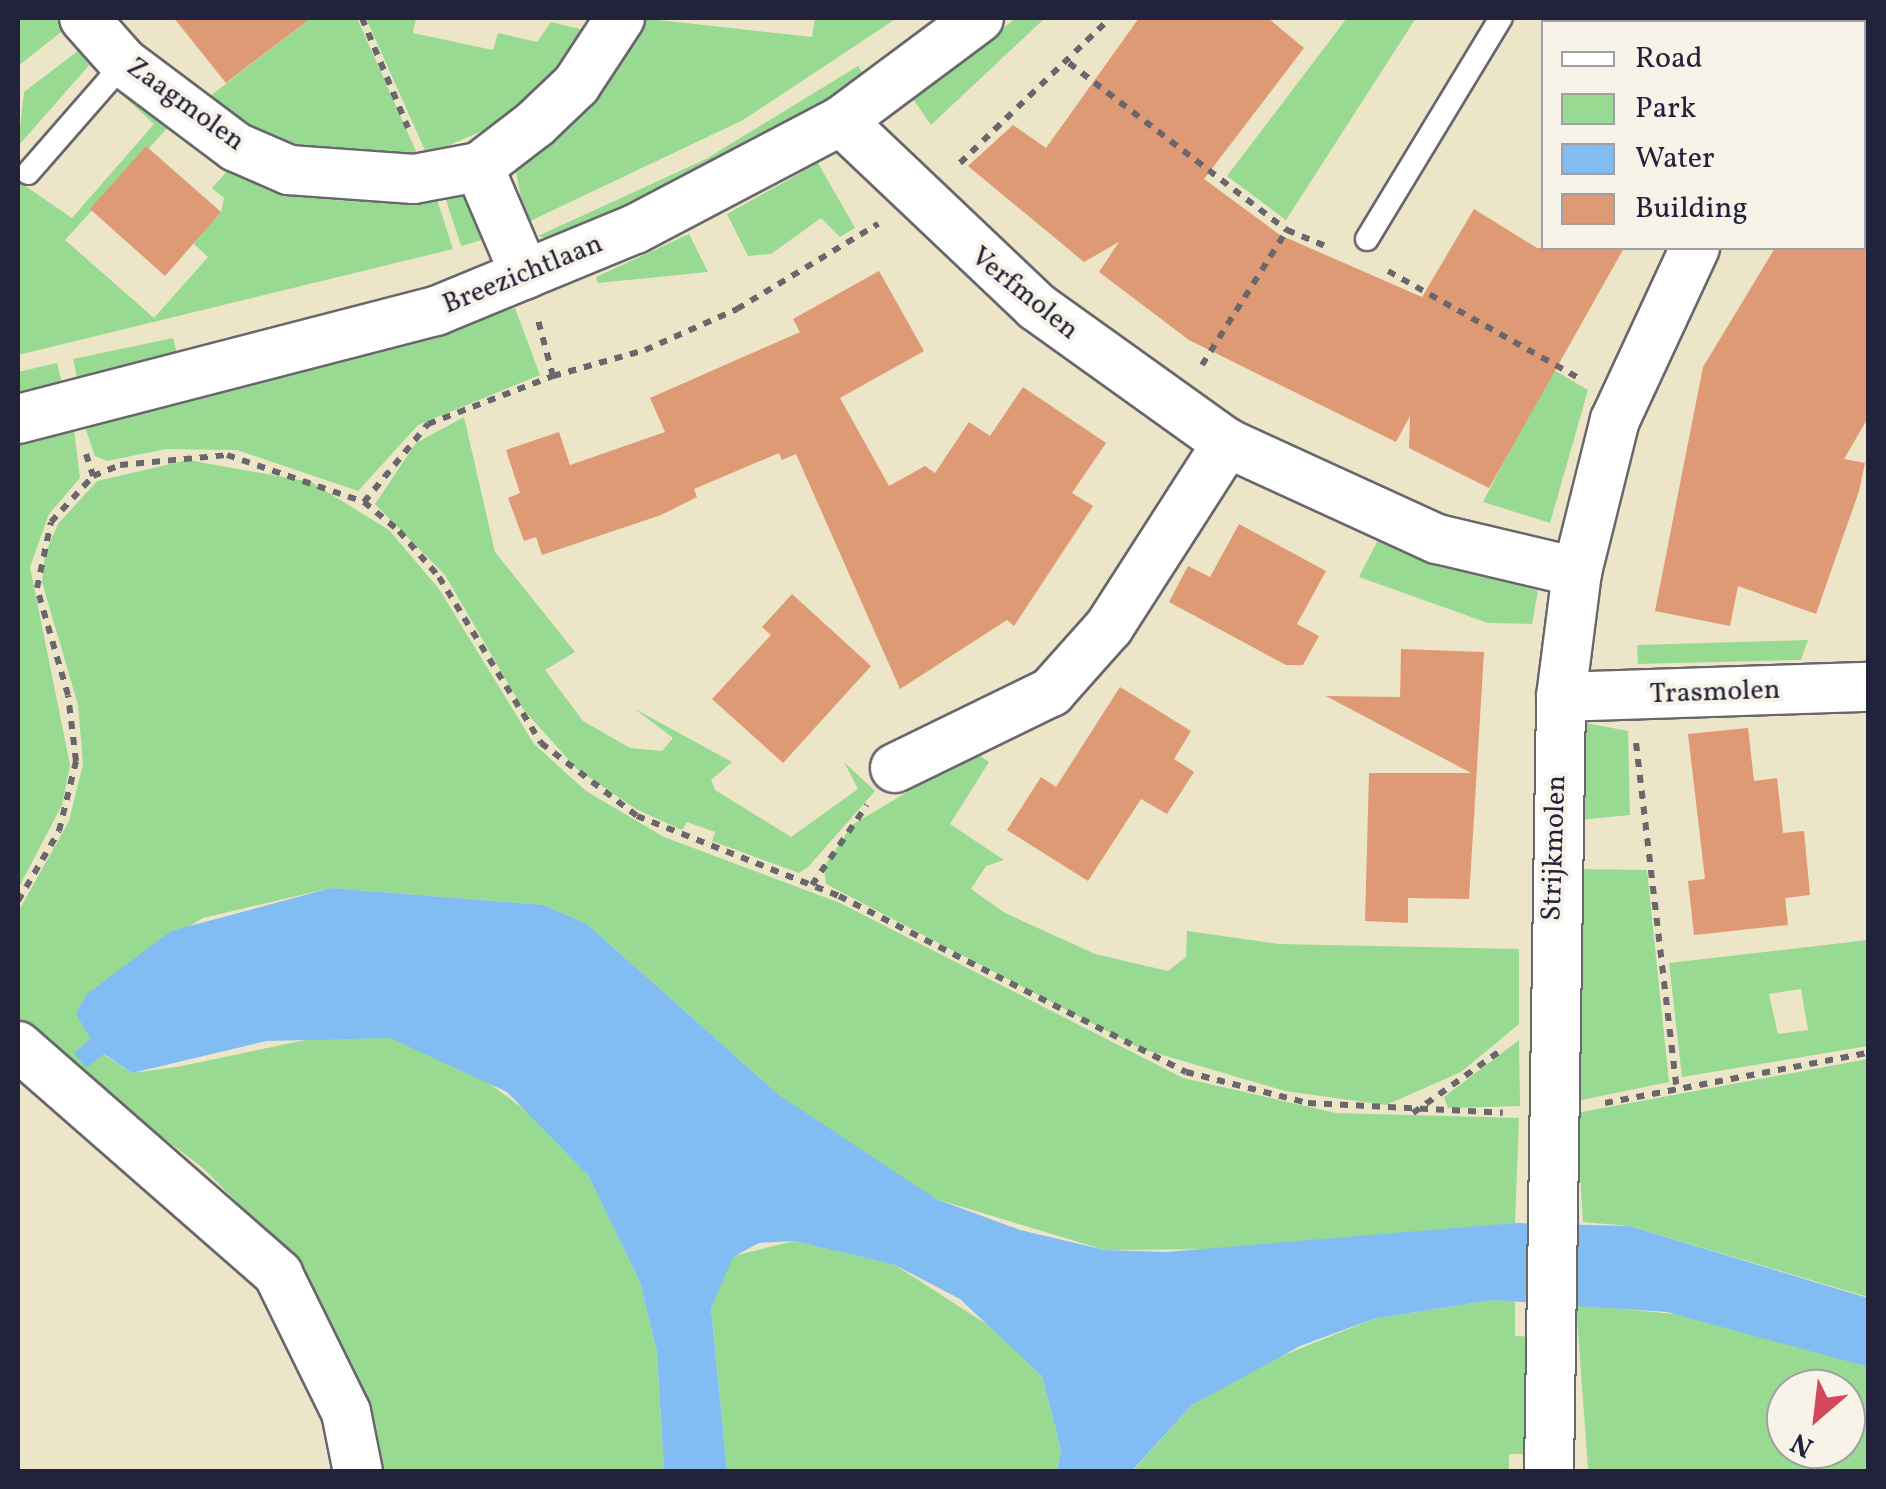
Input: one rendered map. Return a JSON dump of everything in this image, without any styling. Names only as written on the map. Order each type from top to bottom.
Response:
[{"type":"street","name":"Zaagmolen","points":[[84,18],[124,63],[236,146],[289,170],[414,180],[479,167],[576,84],[620,18]]},
{"type":"street","name":"Breezichtlaan","points":[[18,420],[436,310],[635,230],[841,121],[979,18]]},
{"type":"street","name":"Verfmolen","points":[[841,121],[915,200],[1037,307],[1227,443],[1437,539],[1577,572]]},
{"type":"street","points":[[479,167],[525,274]]},
{"type":"street","name":"Strijkmolen","points":[[1549,1472],[1554,1112],[1551,1002],[1561,697],[1577,572],[1616,420],[1694,250]]},
{"type":"street","points":[[895,768],[1050,692],[1108,627],[1227,443]]},
{"type":"street","name":"Trasmolen","points":[[1561,697],[1868,687]]},
{"type":"street","points":[[18,1046],[278,1274],[346,1412],[358,1472]]},
{"type":"lane","points":[[1366,239],[1500,18]]},
{"type":"lane","points":[[28,173],[124,63]]},
{"type":"path","points":[[364,502],[428,424],[554,376],[645,350],[737,309],[915,200],[1110,18]]},
{"type":"path","points":[[1175,408],[1286,230]]},
{"type":"path","points":[[525,274],[554,376]]},
{"type":"path","points":[[18,901],[72,797],[75,727],[37,588],[39,552],[68,501],[106,470],[177,455],[288,470],[364,502],[439,577],[501,690],[569,770],[681,838],[812,885],[1147,1058],[1244,1090],[1412,1113],[1554,1112],[1676,1085],[1868,1053]]},
{"type":"path","points":[[1632,696],[1676,1085]]},
{"type":"path","points":[[812,885],[848,821],[895,768]]},
{"type":"path","points":[[1412,1113],[1482,1071],[1551,1002]]},
{"type":"green space","points":[[18,18],[64,18],[70,25],[18,66]]},
{"type":"green space","points":[[311,18],[357,18],[419,158],[312,158],[201,103]]},
{"type":"green space","points":[[366,18],[416,18],[413,33],[493,50],[498,33],[537,42],[551,22],[593,32],[502,122],[427,155]]},
{"type":"green space","points":[[641,18],[812,37],[815,18],[897,18],[743,120],[526,223],[515,167]]},
{"type":"green space","points":[[1016,18],[1045,18],[931,125],[913,99]]},
{"type":"green space","points":[[1347,18],[1416,18],[1286,220],[1227,176]]},
{"type":"green space","points":[[87,44],[92,62],[18,146],[24,92]]},
{"type":"green space","points":[[858,66],[866,79],[770,140],[553,241],[538,236],[706,159]]},
{"type":"green space","points":[[132,89],[171,124],[65,240],[154,318],[208,257],[193,243],[221,212],[224,198],[212,188],[232,166],[335,198],[434,190],[453,249],[18,355],[18,181],[72,218],[154,124],[119,92]]},
{"type":"green space","points":[[818,163],[855,228],[840,237],[821,218],[771,254],[748,256],[727,214]]},
{"type":"green space","points":[[442,188],[472,193],[496,236],[461,246]]},
{"type":"green space","points":[[689,234],[708,272],[598,283],[596,277]]},
{"type":"green space","points":[[515,308],[540,375],[418,425],[358,491],[237,450],[166,449],[107,461],[95,456],[85,427]]},
{"type":"green space","points":[[173,338],[177,354],[78,383],[73,359]]},
{"type":"green space","points":[[57,363],[63,387],[18,398],[18,372]]},
{"type":"green space","points":[[1552,369],[1588,390],[1550,523],[1483,502]]},
{"type":"green space","points":[[464,417],[495,552],[575,652],[545,670],[583,721],[630,748],[662,751],[673,738],[635,709],[732,762],[711,780],[715,790],[791,837],[858,789],[844,762],[875,791],[808,867],[799,873],[712,841],[715,832],[687,822],[682,830],[636,809],[577,769],[523,709],[445,575],[375,504],[416,443]]},
{"type":"green space","points":[[74,430],[80,478],[49,514],[30,567],[70,765],[62,805],[18,889],[18,444]]},
{"type":"green space","points":[[188,460],[311,482],[389,530],[439,589],[534,744],[586,791],[664,837],[840,903],[1183,1078],[1336,1113],[1519,1118],[1515,1223],[1236,1249],[1105,1250],[936,1199],[866,1157],[779,1095],[587,924],[544,905],[331,888],[203,918],[144,954],[91,1039],[85,1067],[103,1054],[132,1073],[334,1034],[390,1038],[467,1067],[548,1127],[588,1175],[640,1282],[657,1352],[664,1471],[385,1471],[347,1354],[287,1253],[204,1169],[18,1027],[18,912],[69,821],[83,764],[78,705],[42,582],[45,554],[58,524],[97,481]]},
{"type":"green space","points":[[1379,538],[1538,591],[1532,624],[1488,623],[1359,577]]},
{"type":"green space","points":[[1808,640],[1801,660],[1638,664],[1637,645]]},
{"type":"green space","points":[[1581,722],[1628,731],[1630,815],[1578,820]]},
{"type":"green space","points":[[974,752],[989,762],[950,824],[1004,860],[986,866],[971,889],[1005,913],[1095,954],[1168,971],[1186,957],[1187,931],[1279,944],[1519,949],[1519,1024],[1461,1072],[1386,1105],[1285,1091],[1139,1048],[826,884],[824,867],[852,825]]},
{"type":"green space","points":[[1578,869],[1647,870],[1669,1082],[1576,1101]]},
{"type":"green space","points":[[1868,940],[1868,1046],[1682,1077],[1669,963]],"holes":[[[1801,989],[1808,1030],[1778,1034],[1769,994]]]},
{"type":"green space","points":[[1519,1040],[1520,1106],[1448,1108],[1444,1097]]},
{"type":"green space","points":[[1868,1059],[1868,1297],[1629,1226],[1583,1222],[1576,1113]]},
{"type":"green space","points":[[794,1241],[895,1265],[1014,1342],[1042,1376],[1061,1450],[1057,1471],[727,1471],[711,1308],[717,1281],[733,1256]]},
{"type":"green space","points":[[1492,1300],[1515,1301],[1515,1336],[1535,1337],[1532,1438],[1524,1454],[1509,1454],[1509,1469],[1132,1472],[1192,1405],[1245,1371],[1373,1319]]},
{"type":"green space","points":[[1576,1304],[1693,1316],[1868,1367],[1868,1471],[1588,1469]]},
{"type":"water","points":[[331,888],[544,905],[587,924],[779,1095],[936,1199],[1020,1230],[1105,1250],[1166,1252],[1515,1223],[1629,1226],[1868,1298],[1868,1367],[1667,1312],[1492,1300],[1373,1319],[1300,1346],[1192,1405],[1132,1471],[1057,1471],[1061,1450],[1042,1376],[960,1299],[895,1265],[794,1241],[759,1243],[733,1257],[711,1308],[727,1471],[664,1471],[657,1352],[640,1282],[588,1175],[507,1092],[390,1038],[266,1041],[132,1073],[104,1054],[86,1068],[74,1053],[91,1039],[76,1014],[86,995],[171,931]]},
{"type":"building","points":[[174,18],[311,18],[226,83]]},
{"type":"building","points":[[1139,18],[1268,18],[1304,48],[1204,179],[1280,235],[1422,297],[1474,209],[1541,250],[1623,250],[1489,488],[1409,448],[1410,416],[1396,442],[1189,340],[1099,272],[1119,242],[1084,262],[968,166],[1013,125],[1046,148]]},
{"type":"building","points":[[146,146],[221,212],[165,276],[90,209]]},
{"type":"building","points":[[1868,248],[1868,418],[1844,459],[1865,463],[1816,614],[1738,586],[1730,626],[1655,611],[1703,367],[1774,250]]},
{"type":"building","points":[[879,271],[924,351],[840,398],[889,486],[925,466],[935,473],[969,422],[990,436],[1023,387],[1106,443],[1072,493],[1093,506],[1014,626],[1007,620],[900,689],[796,454],[782,460],[779,453],[694,489],[697,497],[661,515],[542,555],[536,537],[524,541],[508,498],[520,493],[506,450],[559,432],[570,465],[665,432],[650,398],[800,332],[793,319]]},
{"type":"building","points":[[1239,524],[1326,571],[1297,624],[1319,636],[1303,665],[1286,665],[1169,602],[1188,566],[1210,577]]},
{"type":"building","points":[[792,594],[871,666],[783,763],[712,699],[771,635],[762,627]]},
{"type":"building","points":[[1401,649],[1484,652],[1469,899],[1408,898],[1408,923],[1365,921],[1369,773],[1471,773],[1326,696],[1400,697]]},
{"type":"building","points":[[1120,687],[1191,731],[1174,759],[1194,772],[1167,814],[1141,799],[1088,881],[1007,830],[1041,777],[1056,787]]},
{"type":"building","points":[[1748,728],[1754,781],[1777,778],[1783,833],[1804,831],[1810,895],[1785,898],[1788,925],[1694,935],[1688,881],[1705,879],[1688,734]]}]
